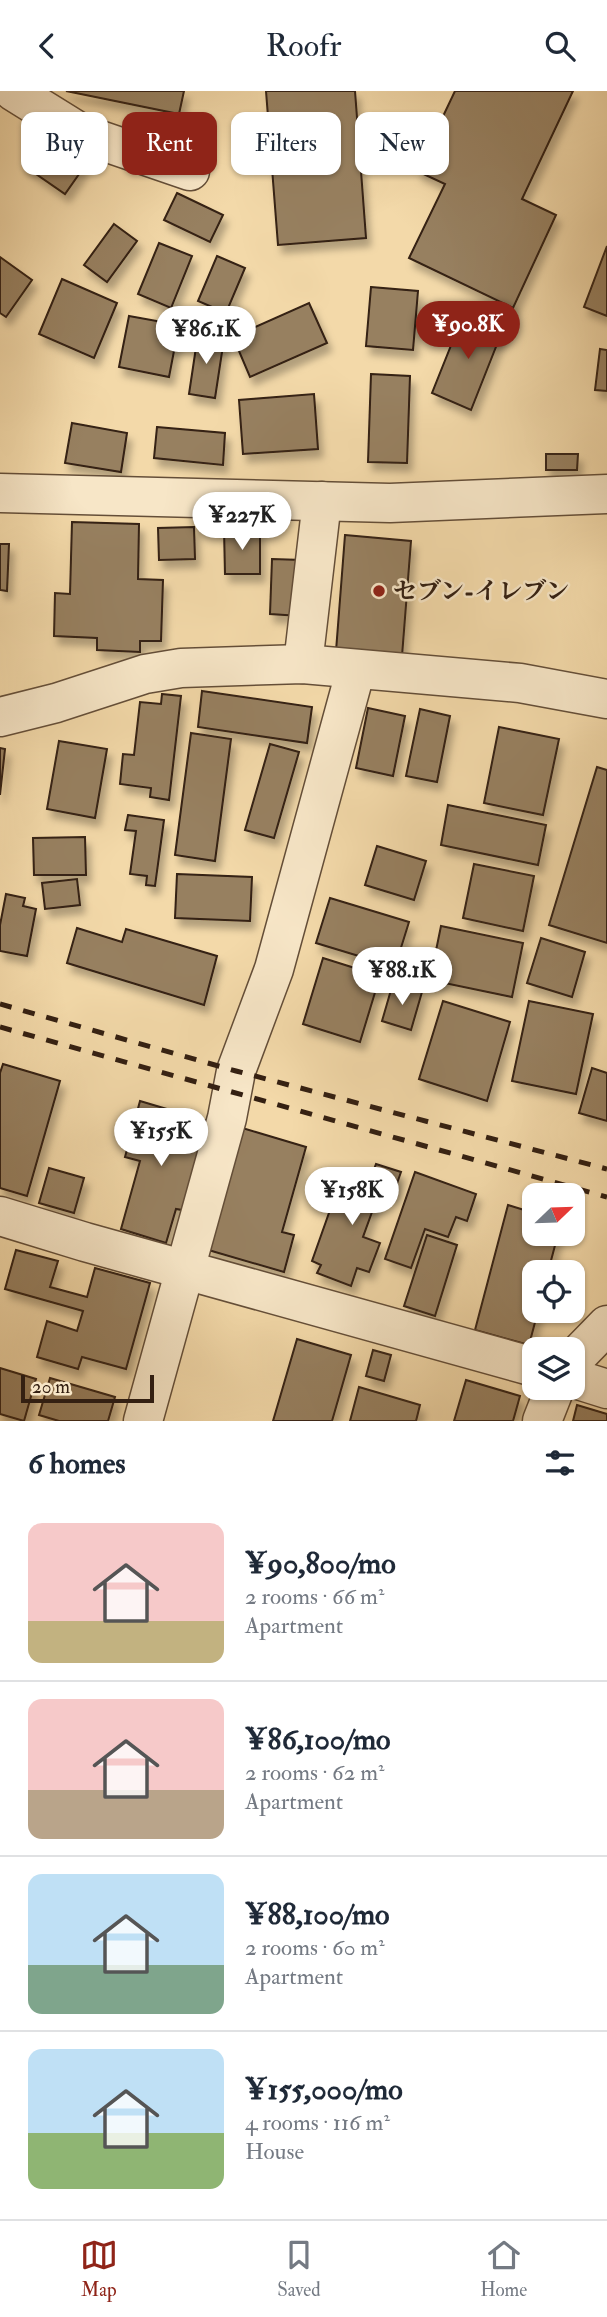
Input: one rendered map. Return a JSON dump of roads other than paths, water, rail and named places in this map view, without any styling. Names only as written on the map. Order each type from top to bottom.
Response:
[{"type":"street","points":[[13,91],[82,134],[122,148]]},
{"type":"street","points":[[0,493],[390,503],[607,494]]},
{"type":"street","points":[[303,664],[322,501]]},
{"type":"street","points":[[0,717],[157,672],[181,668],[303,664],[520,683],[607,699]]},
{"type":"street","points":[[143,1421],[228,1118],[236,1071],[274,969],[356,669]]},
{"type":"street","points":[[0,1216],[522,1364]]},
{"type":"street","points":[[585,1348],[607,1325]]},
{"type":"street","points":[[585,1382],[607,1388]]},
{"type":"street","points":[[542,1421],[550,1400]]},
{"type":"railway","points":[[0,1004],[236,1071],[607,1169]]},
{"type":"railway","points":[[0,1027],[607,1197]]},
{"type":"place","name":"セブン-イレブン","points":[[379,591]]}]
